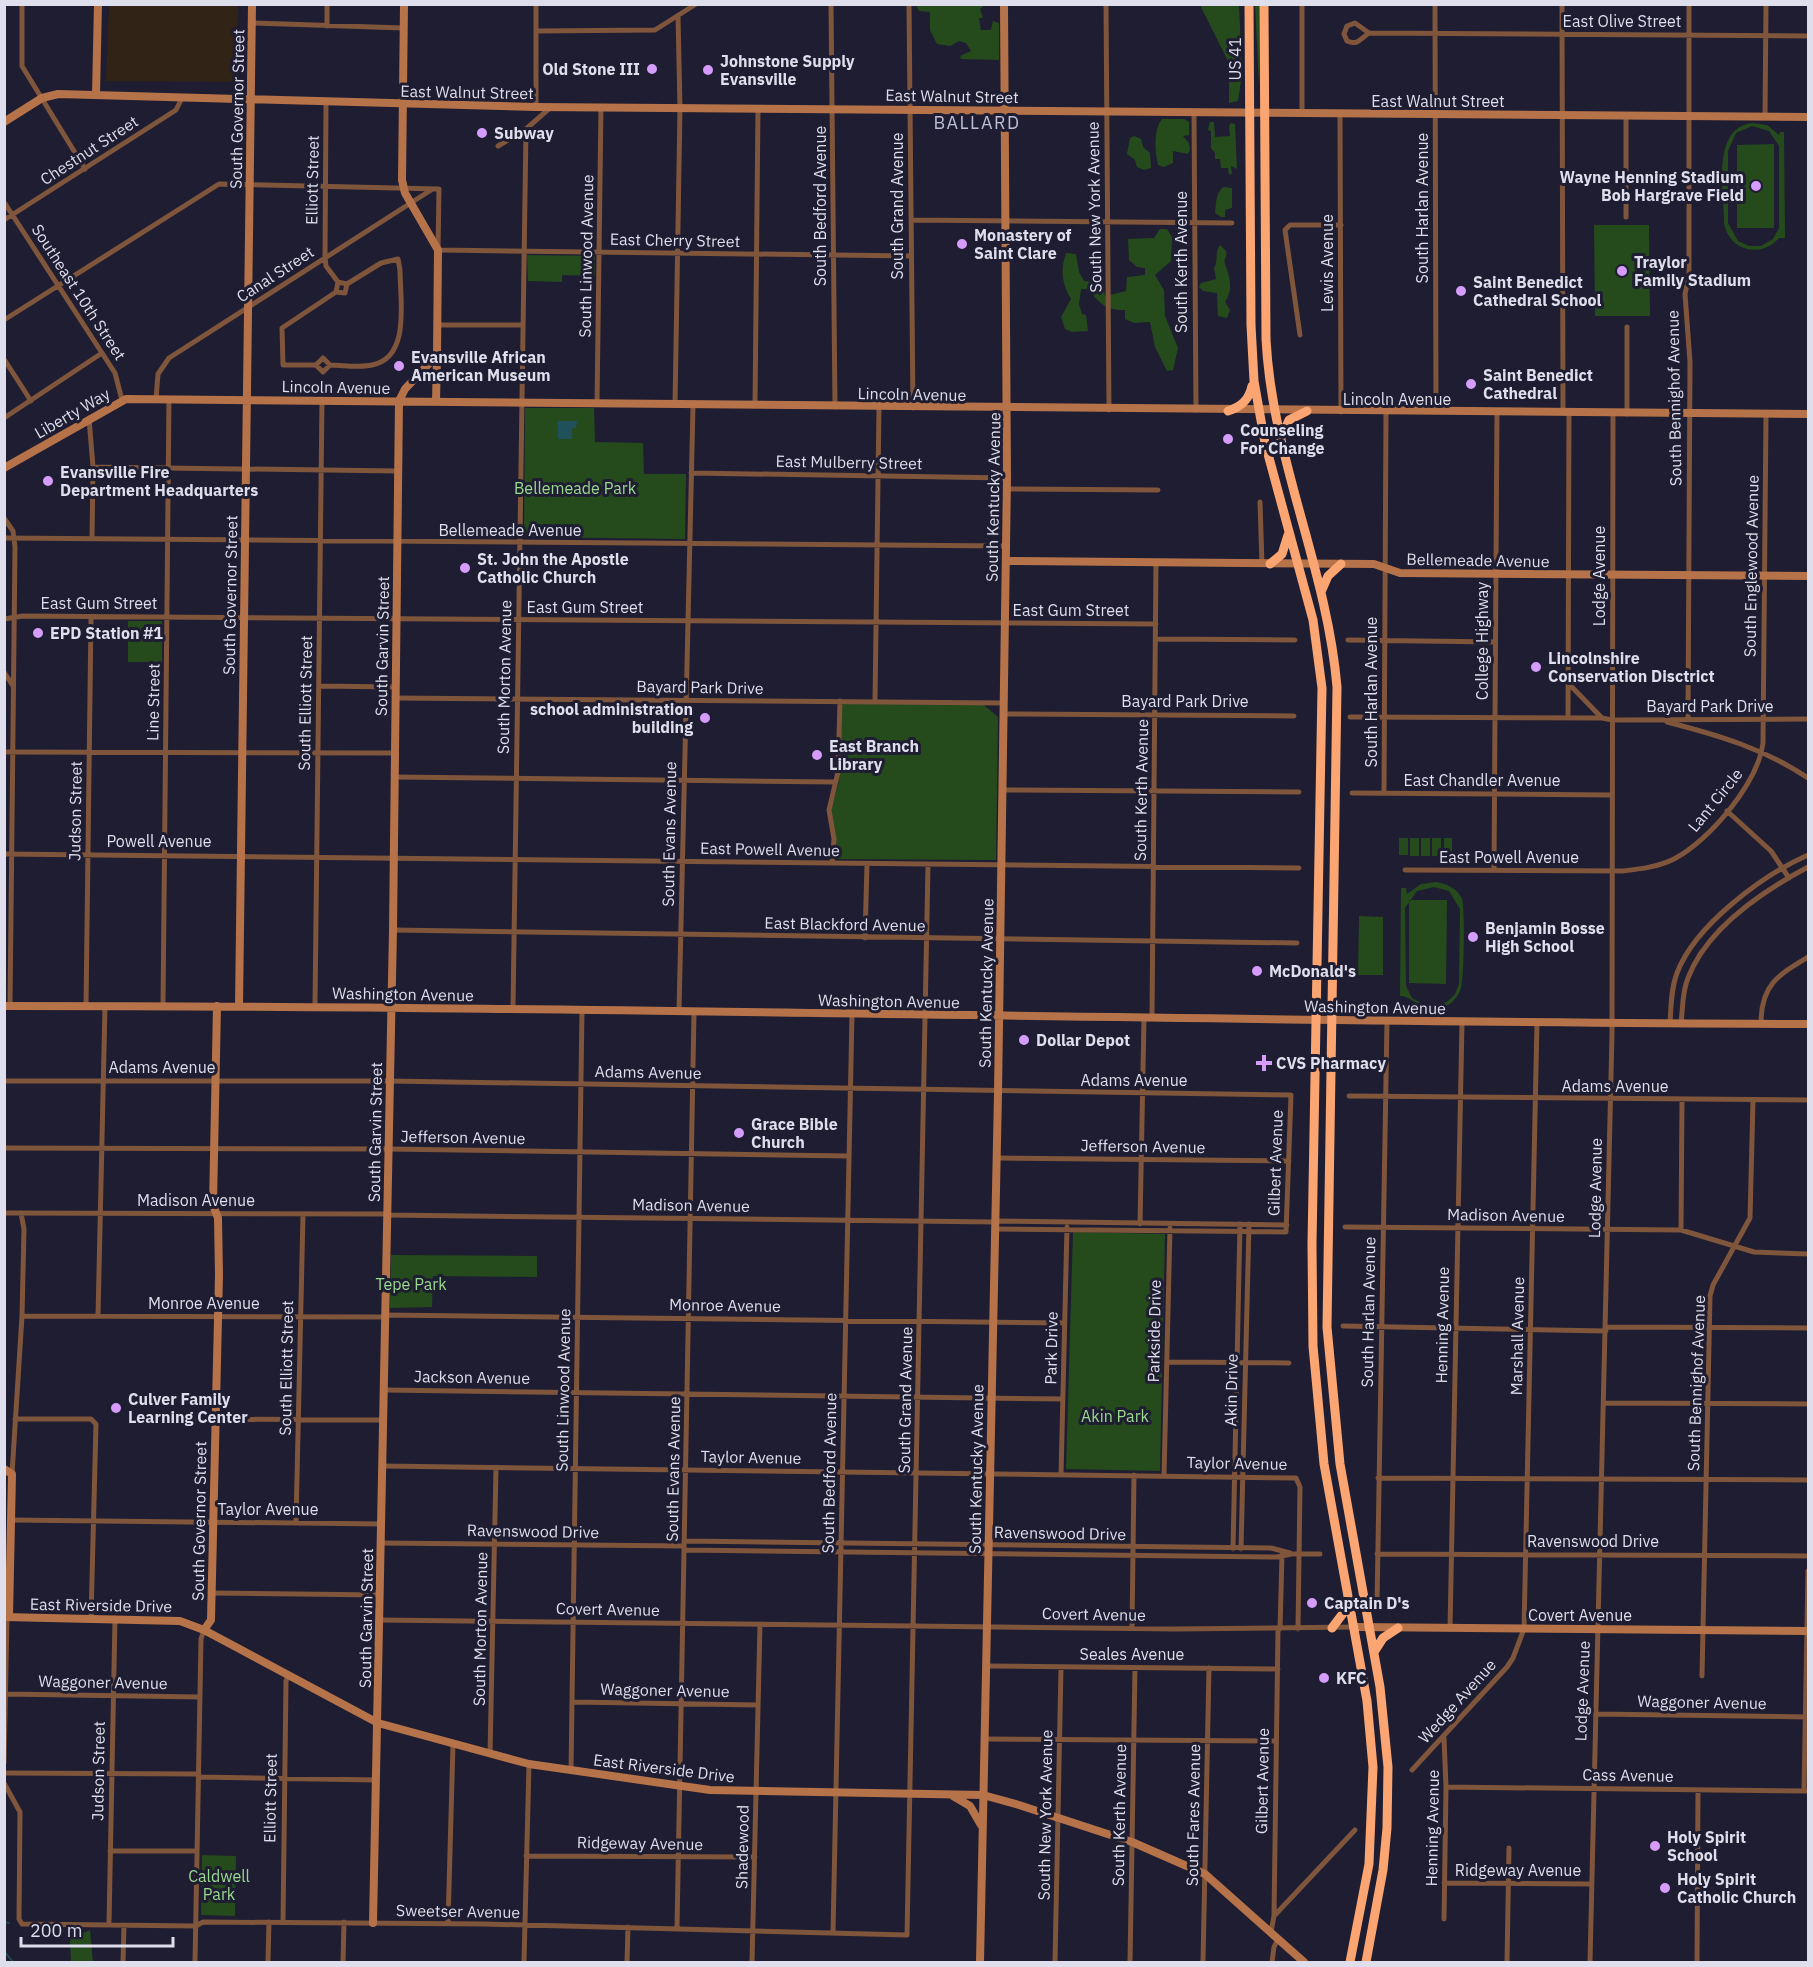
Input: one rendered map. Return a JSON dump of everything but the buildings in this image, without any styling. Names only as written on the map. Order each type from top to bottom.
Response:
[{"type":"highway","name":"US 41","points":[[1264,4],[1266,339],[1273,411],[1321,592],[1331,636],[1336,687],[1326,1298],[1333,1408],[1342,1482],[1383,1711],[1388,1805],[1381,1887],[1366,1962]]},
{"type":"highway","points":[[1264,66],[1270,4]]},
{"type":"highway","name":"US 41","points":[[1249,7],[1251,325],[1254,381],[1258,411],[1313,620],[1320,669],[1312,1327],[1317,1402],[1330,1501],[1370,1721],[1373,1794],[1369,1864],[1355,1942],[1348,1962]]},
{"type":"highway","points":[[1228,411],[1248,399],[1254,381]]},
{"type":"highway","points":[[1281,444],[1286,423],[1294,416],[1307,411]]},
{"type":"highway","points":[[1266,564],[1284,550],[1289,529]]},
{"type":"highway","points":[[1321,592],[1328,576],[1341,564]]},
{"type":"highway","points":[[1320,801],[1322,796],[1328,794],[1333,796],[1335,801]]},
{"type":"highway","points":[[1313,1180],[1321,1188],[1325,1187],[1328,1181]]},
{"type":"highway","points":[[1332,1628],[1350,1604]]},
{"type":"highway","points":[[1374,1652],[1383,1638],[1398,1628]]},
{"type":"street","points":[[22,4],[22,66],[85,169]]},
{"type":"street","points":[[96,94],[98,4]]},
{"type":"street","name":"South Governor Street","points":[[239,1006],[244,469],[252,4]]},
{"type":"street","points":[[327,4],[327,26]]},
{"type":"street","points":[[404,4],[403,188],[438,250]]},
{"type":"street","points":[[536,4],[536,107]]},
{"type":"street","points":[[536,31],[655,30],[696,4]]},
{"type":"street","name":"South Bedford Avenue","points":[[831,4],[835,407]]},
{"type":"street","name":"South Grand Avenue","points":[[909,4],[913,408]]},
{"type":"street","name":"South Kentucky Avenue","points":[[980,1962],[997,1158],[1008,409],[1004,4]]},
{"type":"street","name":"South New York Avenue","points":[[1106,4],[1109,410]]},
{"type":"street","points":[[1302,4],[1302,114]]},
{"type":"street","name":"South Harlan Avenue","points":[[1435,4],[1436,412]]},
{"type":"street","points":[[1562,4],[1569,574],[1568,718]]},
{"type":"street","name":"South Bennighof Avenue","points":[[1688,719],[1690,414],[1689,321],[1685,294],[1689,275],[1689,4]]},
{"type":"street","points":[[1765,116],[1766,4]]},
{"type":"street","points":[[675,405],[680,108],[678,16]]},
{"type":"street","points":[[251,23],[403,28]]},
{"type":"street","points":[[1352,23],[1359,24],[1369,33],[1360,41],[1352,43],[1347,41],[1344,34],[1347,26],[1352,23]]},
{"type":"street","name":"East Olive Street","points":[[1369,33],[1809,36]]},
{"type":"street","name":"East Walnut Street","points":[[42,98],[58,94],[96,94],[536,107],[1809,117]]},
{"type":"street","points":[[4,122],[42,98]]},
{"type":"street","name":"Chestnut Street","points":[[4,220],[176,110],[182,98]]},
{"type":"street","name":"Elliott Street","points":[[325,258],[326,102]]},
{"type":"street","points":[[498,146],[526,129],[551,107]]},
{"type":"street","name":"South Linwood Avenue","points":[[597,404],[601,107]]},
{"type":"street","points":[[755,406],[758,108]]},
{"type":"street","name":"South Kerth Avenue","points":[[1194,113],[1196,410]]},
{"type":"street","name":"Lewis Avenue","points":[[1340,114],[1341,412]]},
{"type":"street","points":[[1626,116],[1626,217]]},
{"type":"street","name":"South Morton Avenue","points":[[513,1008],[526,129]]},
{"type":"street","points":[[4,320],[215,185],[439,189],[436,402]]},
{"type":"street","name":"Canal Street","points":[[156,399],[158,374],[169,358],[432,189]]},
{"type":"street","name":"Southeast 10th Street","points":[[4,202],[117,378],[122,400]]},
{"type":"street","points":[[911,220],[1232,223]]},
{"type":"street","points":[[1300,335],[1284,234],[1286,227],[1290,225],[1341,225]]},
{"type":"street","name":"East Cherry Street","points":[[438,250],[911,256]]},
{"type":"street","points":[[325,258],[326,266],[338,282],[347,284],[381,263],[398,259],[400,270],[399,339],[393,352],[377,364],[330,365],[323,372],[316,365],[283,364],[282,328],[336,292],[345,293],[347,284]]},
{"type":"street","points":[[336,292],[338,282]]},
{"type":"street","points":[[437,325],[522,325]]},
{"type":"street","points":[[1627,327],[1627,414]]},
{"type":"street","points":[[4,418],[102,353]]},
{"type":"street","points":[[399,401],[405,389],[437,355]]},
{"type":"street","points":[[316,365],[323,358],[330,365]]},
{"type":"street","points":[[4,359],[31,401]]},
{"type":"street","name":"Line Street","points":[[163,1006],[169,399]]},
{"type":"street","name":"Lincoln Avenue","points":[[122,400],[246,399],[1109,410],[1809,414]]},
{"type":"street","name":"Liberty Way","points":[[4,468],[122,400]]},
{"type":"street","name":"South Elliott Street","points":[[315,1006],[322,400]]},
{"type":"street","name":"South Garvin Street","points":[[373,1923],[393,930],[399,401]]},
{"type":"street","name":"South Evans Avenue","points":[[679,1011],[693,406]]},
{"type":"street","points":[[874,701],[879,407]]},
{"type":"street","name":"South Harlan Avenue","points":[[1384,793],[1386,412]]},
{"type":"street","name":"College Highway","points":[[1494,869],[1497,412]]},
{"type":"street","name":"Lodge Avenue","points":[[1590,1962],[1612,1023],[1613,413]]},
{"type":"street","name":"South Englewood Avenue","points":[[1764,719],[1766,414]]},
{"type":"street","points":[[89,418],[93,467],[92,539]]},
{"type":"street","points":[[93,467],[397,471]]},
{"type":"street","name":"East Mulberry Street","points":[[691,473],[1007,478]]},
{"type":"street","points":[[1007,489],[1158,490]]},
{"type":"street","points":[[1260,502],[1266,564]]},
{"type":"street","points":[[4,518],[15,538],[12,854],[7,1006]]},
{"type":"street","name":"Bellemeade Avenue","points":[[4,538],[397,543],[1006,546]]},
{"type":"street","name":"Bellemeade Avenue","points":[[1006,561],[1374,564],[1400,573],[1809,576]]},
{"type":"street","name":"South Kerth Avenue","points":[[1140,1231],[1142,1094],[1152,942],[1156,562]]},
{"type":"street","name":"East Gum Street","points":[[4,619],[14,616],[91,616],[1156,624]]},
{"type":"street","name":"Judson Street","points":[[87,1006],[91,616]]},
{"type":"street","points":[[1156,639],[1295,640]]},
{"type":"street","points":[[1348,640],[1495,642]]},
{"type":"street","points":[[4,672],[14,687]]},
{"type":"street","points":[[1568,683],[1602,718]]},
{"type":"street","points":[[319,686],[395,687]]},
{"type":"street","name":"Bayard Park Drive","points":[[395,698],[1004,703]]},
{"type":"street","points":[[832,863],[834,839],[829,810],[836,782],[840,701]]},
{"type":"street","name":"Bayard Park Drive","points":[[1004,714],[1294,716]]},
{"type":"street","points":[[1350,717],[1602,718]]},
{"type":"street","name":"Bayard Park Drive","points":[[1602,718],[1612,720],[1809,719]]},
{"type":"street","name":"Lant Circle","points":[[1612,871],[1651,867],[1673,860],[1697,843],[1727,811],[1750,779],[1762,752],[1764,719]]},
{"type":"street","points":[[1660,720],[1710,733],[1762,752],[1809,778]]},
{"type":"street","points":[[4,752],[394,753]]},
{"type":"street","points":[[394,777],[836,782]]},
{"type":"street","points":[[1002,790],[1299,792]]},
{"type":"street","name":"East Chandler Avenue","points":[[1352,793],[1612,795]]},
{"type":"street","points":[[1727,811],[1771,851],[1789,878]]},
{"type":"street","name":"Powell Avenue","points":[[4,854],[241,856]]},
{"type":"street","name":"East Powell Avenue","points":[[241,856],[317,855],[1001,866],[1299,868]]},
{"type":"street","points":[[1670,1023],[1677,974],[1687,952],[1725,912],[1783,868],[1809,855]]},
{"type":"street","points":[[865,938],[867,864]]},
{"type":"street","name":"South Grand Avenue","points":[[907,1935],[919,1397],[927,865]]},
{"type":"street","points":[[1681,1023],[1686,985],[1697,959],[1733,920],[1789,878],[1809,867]]},
{"type":"street","name":"East Powell Avenue","points":[[1405,870],[1612,871]]},
{"type":"street","name":"East Blackford Avenue","points":[[393,930],[1297,943]]},
{"type":"street","points":[[1761,1023],[1761,1011],[1771,983],[1809,957]]},
{"type":"street","name":"Washington Avenue","points":[[7,1006],[315,1006],[999,1017],[1809,1024]]},
{"type":"street","points":[[98,1316],[105,1006]]},
{"type":"street","name":"South Governor Street","points":[[195,1962],[201,1639],[211,1620],[212,1593],[217,1317],[216,1214],[213,1205],[217,1006]]},
{"type":"street","name":"South Linwood Avenue","points":[[571,1771],[582,1010]]},
{"type":"street","name":"South Evans Avenue","points":[[677,1928],[694,1012]]},
{"type":"street","name":"South Bedford Avenue","points":[[833,1933],[852,1014]]},
{"type":"street","name":"South Harlan Avenue","points":[[1377,1604],[1387,1021]]},
{"type":"street","name":"Henning Avenue","points":[[1450,1629],[1462,1022]]},
{"type":"street","name":"Marshall Avenue","points":[[1517,1648],[1524,1629],[1537,1022]]},
{"type":"street","name":"Adams Avenue","points":[[4,1081],[389,1081],[998,1093],[1291,1095]]},
{"type":"street","name":"Gilbert Avenue","points":[[1286,1232],[1291,1095]]},
{"type":"street","name":"Adams Avenue","points":[[1349,1096],[1809,1100]]},
{"type":"street","points":[[1681,1230],[1683,1100]]},
{"type":"street","name":"South Bennighof Avenue","points":[[1702,1676],[1710,1292],[1750,1218],[1753,1100]]},
{"type":"street","name":"Jefferson Avenue","points":[[4,1148],[387,1149],[848,1156]]},
{"type":"street","name":"Jefferson Avenue","points":[[997,1158],[1289,1161]]},
{"type":"street","name":"Madison Avenue","points":[[4,1213],[1287,1225]]},
{"type":"street","points":[[4,1763],[12,1474],[22,1316],[21,1213]]},
{"type":"street","name":"South Elliott Street","points":[[296,1522],[303,1214]]},
{"type":"street","name":"Park Drive","points":[[1061,1474],[1067,1222]]},
{"type":"street","name":"Parkside Drive","points":[[1164,1476],[1170,1223]]},
{"type":"street","name":"Madison Avenue","points":[[995,1224],[1067,1230],[1286,1232]]},
{"type":"street","name":"Akin Drive","points":[[1233,1557],[1240,1224]]},
{"type":"street","name":"Akin Drive","points":[[1241,1557],[1249,1224]]},
{"type":"street","name":"Madison Avenue","points":[[1345,1227],[1681,1230],[1761,1253],[1809,1254]]},
{"type":"street","name":"Monroe Avenue","points":[[22,1316],[689,1317],[1065,1323]]},
{"type":"street","points":[[1343,1326],[1531,1329],[1809,1328]]},
{"type":"street","points":[[1167,1362],[1289,1363]]},
{"type":"street","name":"Jackson Avenue","points":[[384,1390],[1063,1399]]},
{"type":"street","points":[[1604,1403],[1809,1404]]},
{"type":"street","points":[[15,1419],[88,1419],[96,1424],[91,1618]]},
{"type":"street","points":[[177,1419],[384,1420]]},
{"type":"street","name":"Taylor Avenue","points":[[383,1466],[1298,1479],[1300,1554]]},
{"type":"street","name":"South Morton Avenue","points":[[490,1754],[496,1468]]},
{"type":"street","points":[[4,1469],[12,1474]]},
{"type":"street","points":[[1132,1628],[1134,1475]]},
{"type":"street","points":[[1378,1478],[1809,1480]]},
{"type":"street","name":"Taylor Avenue","points":[[11,1520],[382,1524]]},
{"type":"street","name":"Ravenswood Drive","points":[[381,1543],[574,1546],[916,1544],[988,1550],[1134,1556],[1241,1557],[1320,1554]]},
{"type":"street","name":"Ravenswood Drive","points":[[684,1546],[841,1552],[1134,1547],[1241,1548],[1282,1554]]},
{"type":"street","name":"Gilbert Avenue","points":[[1271,1932],[1274,1916],[1276,1741],[1282,1554]]},
{"type":"street","points":[[1298,1629],[1300,1554]]},
{"type":"street","name":"Ravenswood Drive","points":[[1377,1554],[1809,1556]]},
{"type":"street","points":[[1806,1791],[1809,1571]]},
{"type":"street","points":[[212,1593],[380,1595]]},
{"type":"street","name":"East Riverside Drive","points":[[7,1617],[180,1621],[204,1630],[378,1723],[529,1764],[680,1786],[756,1791],[984,1795],[1132,1842],[1205,1874],[1305,1962]]},
{"type":"street","name":"Judson Street","points":[[109,1924],[115,1618]]},
{"type":"street","name":"Covert Avenue","points":[[380,1620],[987,1627],[1598,1628],[1808,1631]]},
{"type":"street","name":"Shadewood","points":[[752,1962],[760,1624]]},
{"type":"street","name":"Wedge Avenue","points":[[1412,1770],[1444,1738],[1507,1666],[1517,1648]]},
{"type":"street","name":"Seales Avenue","points":[[986,1666],[1278,1669]]},
{"type":"street","name":"South New York Avenue","points":[[1055,1962],[1061,1668]]},
{"type":"street","name":"South Kerth Avenue","points":[[1130,1962],[1135,1668]]},
{"type":"street","name":"South Fares Avenue","points":[[1203,1962],[1209,1668]]},
{"type":"street","name":"Elliott Street","points":[[283,1922],[284,1778],[286,1681],[288,1676]]},
{"type":"street","name":"Waggoner Avenue","points":[[6,1694],[200,1697]]},
{"type":"street","name":"Waggoner Avenue","points":[[572,1702],[758,1705]]},
{"type":"street","name":"Waggoner Avenue","points":[[1595,1714],[1807,1717]]},
{"type":"street","name":"Henning Avenue","points":[[1444,1738],[1446,1787],[1444,1919]]},
{"type":"street","points":[[985,1739],[1276,1741]]},
{"type":"street","points":[[448,1924],[453,1744]]},
{"type":"street","points":[[524,1962],[529,1764]]},
{"type":"street","points":[[4,1773],[111,1773],[376,1780]]},
{"type":"street","name":"Sweetser Avenue","points":[[4,1783],[21,1812],[19,1911],[20,1922],[26,1924],[196,1926],[203,1922],[344,1922],[907,1935]]},
{"type":"street","name":"Cass Avenue","points":[[1446,1787],[1806,1791]]},
{"type":"street","points":[[1697,1962],[1698,1790]]},
{"type":"street","points":[[934,1793],[951,1796],[965,1802],[977,1815],[983,1833]]},
{"type":"street","points":[[1274,1916],[1355,1830]]},
{"type":"street","points":[[1507,1962],[1509,1848]]},
{"type":"street","points":[[110,1851],[197,1851]]},
{"type":"street","name":"Ridgeway Avenue","points":[[526,1856],[755,1857]]},
{"type":"street","name":"Ridgeway Avenue","points":[[1444,1883],[1592,1884]]},
{"type":"street","points":[[268,1962],[269,1922]]},
{"type":"street","points":[[343,1962],[344,1922]]},
{"type":"street","points":[[123,1962],[124,1925]]},
{"type":"street","points":[[627,1962],[628,1927]]},
{"type":"street","points":[[1272,1962],[1274,1947],[1278,1939]]},
{"type":"shaded area","points":[[109,5],[238,5],[237,82],[106,81]]},
{"type":"shaded area","points":[[558,421],[577,421],[576,428],[572,428],[572,439],[558,439]]},
{"type":"green space","points":[[916,5],[985,5],[980,9],[983,18],[979,18],[981,30],[991,30],[993,21],[999,23],[999,60],[961,59],[960,56],[971,51],[966,43],[959,41],[950,46],[937,44],[930,30],[930,12],[919,11]]},
{"type":"green space","points":[[1200,5],[1239,5],[1242,75],[1238,101],[1229,103],[1229,63]]},
{"type":"green space","points":[[1255,5],[1260,5],[1259,86]]},
{"type":"green space","points":[[1162,119],[1184,119],[1189,122],[1189,135],[1183,136],[1189,143],[1188,154],[1173,151],[1173,163],[1164,167],[1158,165],[1156,148],[1157,129]]},
{"type":"green space","points":[[1210,122],[1214,122],[1215,137],[1230,136],[1229,126],[1231,123],[1235,124],[1237,169],[1231,166],[1232,173],[1229,175],[1228,168],[1221,168],[1220,159],[1215,159],[1215,153],[1211,148],[1211,131],[1208,130]]},
{"type":"green space","points":[[1752,123],[1767,125],[1779,135],[1780,132],[1784,132],[1785,238],[1779,238],[1772,245],[1755,250],[1739,246],[1732,240],[1724,223],[1722,179],[1725,149],[1730,137],[1739,128]],"holes":[[[1752,126],[1769,131],[1779,146],[1779,228],[1773,239],[1761,246],[1749,246],[1738,241],[1728,223],[1728,151],[1736,133]]]},
{"type":"green space","points":[[1134,136],[1141,139],[1143,147],[1150,153],[1151,168],[1144,170],[1137,167],[1135,160],[1127,154],[1130,138]]},
{"type":"green space","name":"Wayne Henning Stadium Bob Hargrave Field","points":[[1774,144],[1774,228],[1737,228],[1737,145]]},
{"type":"green space","points":[[1223,187],[1232,188],[1232,208],[1225,210],[1225,217],[1221,217],[1215,213],[1218,195]]},
{"type":"green space","name":"Traylor Family Stadium","points":[[1594,225],[1649,225],[1650,316],[1595,316]]},
{"type":"green space","points":[[1160,229],[1167,229],[1172,237],[1171,261],[1155,275],[1164,290],[1165,316],[1178,348],[1173,370],[1167,371],[1155,347],[1150,322],[1134,323],[1125,319],[1125,310],[1105,306],[1094,296],[1094,289],[1081,289],[1079,304],[1082,314],[1086,315],[1088,331],[1072,332],[1065,329],[1061,317],[1071,299],[1063,277],[1066,253],[1076,254],[1079,272],[1084,281],[1103,283],[1105,296],[1126,291],[1127,277],[1145,275],[1145,268],[1137,267],[1129,260],[1128,239],[1154,238]]},
{"type":"green space","points":[[1220,245],[1226,251],[1225,262],[1230,282],[1225,302],[1230,310],[1227,318],[1218,316],[1217,293],[1203,291],[1199,287],[1201,283],[1216,279],[1214,268]]},
{"type":"green space","points":[[527,255],[595,256],[595,276],[562,275],[562,282],[528,281]]},
{"type":"green space","name":"Bellemeade Park","points":[[525,408],[594,408],[595,442],[643,443],[644,474],[686,474],[685,539],[524,537]]},
{"type":"green space","points":[[128,621],[162,621],[162,662],[128,662]]},
{"type":"green space","points":[[845,703],[984,705],[998,717],[996,860],[834,859],[831,809],[839,782],[842,705]]},
{"type":"green space","points":[[1399,838],[1408,838],[1408,855],[1399,855]]},
{"type":"green space","points":[[1410,838],[1419,838],[1419,856],[1410,856]]},
{"type":"green space","points":[[1421,838],[1430,838],[1430,856],[1421,856]]},
{"type":"green space","points":[[1432,838],[1441,838],[1441,856],[1432,856]]},
{"type":"green space","points":[[1444,838],[1452,838],[1452,856],[1444,856]]},
{"type":"green space","points":[[1436,882],[1448,885],[1460,895],[1463,905],[1461,988],[1458,996],[1452,1002],[1432,1010],[1400,996],[1401,888],[1406,888],[1407,894],[1421,884]],"holes":[[[1434,887],[1449,891],[1460,909],[1459,984],[1455,994],[1447,1002],[1427,1006],[1412,998],[1406,986],[1405,908],[1417,891]]]},
{"type":"green space","points":[[1409,900],[1447,900],[1446,984],[1409,983]]},
{"type":"green space","points":[[1359,916],[1383,917],[1383,975],[1358,975]]},
{"type":"green space","name":"Akin Park","points":[[1073,1232],[1165,1234],[1160,1471],[1066,1469]]},
{"type":"green space","name":"Tepe Park","points":[[391,1255],[537,1256],[537,1277],[433,1276],[432,1307],[390,1308]]},
{"type":"green space","name":"Caldwell Park","points":[[202,1855],[236,1856],[235,1916],[201,1915]]},
{"type":"green space","points":[[90,1930],[93,1962],[71,1962],[70,1939]]},
{"type":"waterway","points":[[4,1922],[9,1923]]},
{"type":"waterway","points":[[4,1951],[13,1962]]},
{"type":"place","name":"Old Stone III","points":[[652,69]]},
{"type":"place","name":"Johnstone Supply Evansville","points":[[708,70]]},
{"type":"place","name":"Subway","points":[[482,133]]},
{"type":"place","name":"Wayne Henning Stadium Bob Hargrave Field","points":[[1756,186]]},
{"type":"place","name":"Monastery of Saint Clare","points":[[962,244]]},
{"type":"place","name":"Traylor Family Stadium","points":[[1622,271]]},
{"type":"place","name":"Saint Benedict Cathedral School","points":[[1461,291]]},
{"type":"place","name":"Evansville African American Museum","points":[[399,366]]},
{"type":"place","name":"Saint Benedict Cathedral","points":[[1471,384]]},
{"type":"place","name":"Counseling For Change","points":[[1228,439]]},
{"type":"place","name":"Evansville Fire Department Headquarters","points":[[48,481]]},
{"type":"place","name":"St. John the Apostle Catholic Church","points":[[465,568]]},
{"type":"place","name":"EPD Station #1","points":[[38,633]]},
{"type":"place","name":"Lincolnshire Conservation Disctrict","points":[[1536,667]]},
{"type":"place","name":"school administration building","points":[[705,718]]},
{"type":"place","name":"East Branch Library","points":[[817,755]]},
{"type":"place","name":"Benjamin Bosse High School","points":[[1473,937]]},
{"type":"place","name":"McDonald's","points":[[1257,971]]},
{"type":"place","name":"Dollar Depot","points":[[1024,1040]]},
{"type":"place","name":"CVS Pharmacy","points":[[1264,1063]]},
{"type":"place","name":"Grace Bible Church","points":[[739,1133]]},
{"type":"place","name":"Culver Family Learning Center","points":[[116,1408]]},
{"type":"place","name":"Captain D's","points":[[1312,1603]]},
{"type":"place","name":"KFC","points":[[1324,1678]]},
{"type":"place","name":"Holy Spirit School","points":[[1655,1846]]},
{"type":"place","name":"Holy Spirit Catholic Church","points":[[1665,1888]]},
{"type":"district","name":"BALLARD","points":[[977,123]]}]
